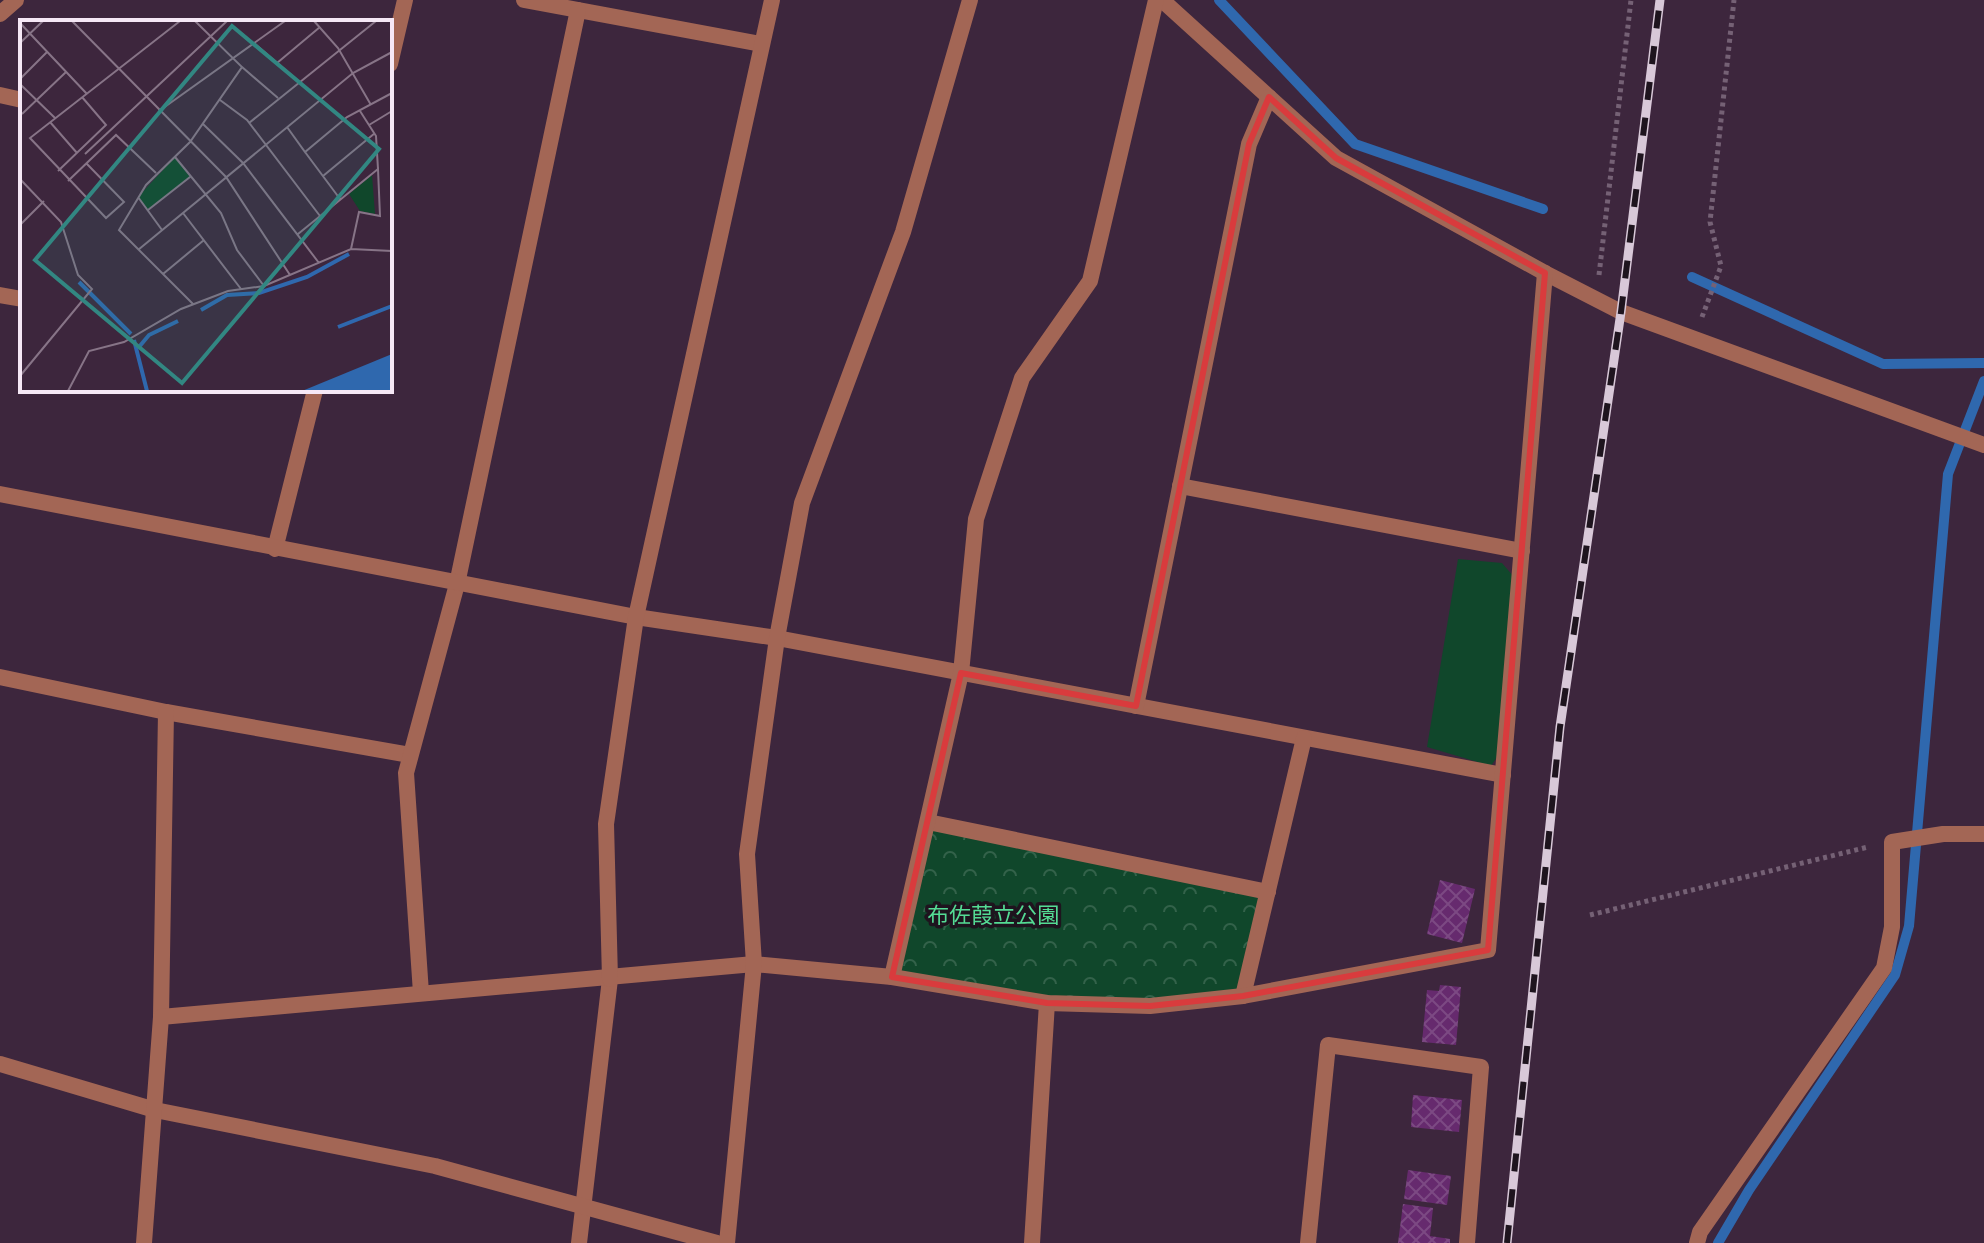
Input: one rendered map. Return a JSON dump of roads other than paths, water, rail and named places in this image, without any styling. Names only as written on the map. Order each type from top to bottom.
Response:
[{"type":"street","points":[[0,14],[16,0]]},
{"type":"street","points":[[392,55],[405,0]]},
{"type":"street","points":[[524,0],[761,44]]},
{"type":"street","points":[[579,1243],[610,979],[606,824],[636,617],[772,0]]},
{"type":"street","points":[[727,1243],[754,964],[747,854],[777,638],[802,503],[903,232],[970,0]]},
{"type":"street","points":[[892,977],[961,673],[976,519],[1022,378],[1090,281],[1159,0],[1336,158],[1545,273],[1621,312],[1983,445]]},
{"type":"street","points":[[421,993],[406,773],[457,584],[578,10]]},
{"type":"street","points":[[0,95],[20,100]]},
{"type":"street","points":[[1136,706],[1249,144],[1269,97]]},
{"type":"street","points":[[161,1017],[754,964],[892,977],[1047,1003],[1150,1006],[1243,996],[1488,950],[1545,273]]},
{"type":"street","points":[[0,295],[20,299]]},
{"type":"street","points":[[275,549],[314,392]]},
{"type":"street","points":[[1180,486],[1522,551]]},
{"type":"street","points":[[0,494],[457,584],[636,617],[777,638],[1503,775]]},
{"type":"street","points":[[0,677],[166,712],[410,755]]},
{"type":"street","points":[[144,1243],[161,1017],[166,712]]},
{"type":"street","points":[[1243,996],[1304,738]]},
{"type":"street","points":[[928,822],[1268,892]]},
{"type":"street","points":[[1697,1243],[1700,1232],[1884,968],[1892,927],[1892,842],[1943,834],[1984,834]]},
{"type":"street","points":[[1032,1243],[1047,1003]]},
{"type":"street","points":[[1308,1243],[1328,1045],[1481,1067],[1467,1243]]},
{"type":"street","points":[[0,1064],[155,1110],[435,1166],[717,1243]]},
{"type":"waterway","points":[[1219,0],[1355,144],[1543,209]]},
{"type":"waterway","points":[[1692,277],[1883,364],[1984,363]]},
{"type":"waterway","points":[[1718,1243],[1749,1190],[1895,975],[1909,926],[1948,474],[1984,381]]},
{"type":"railway","points":[[1507,1243],[1560,727],[1621,312],[1660,0]]},
{"type":"park label","name":"布佐葭立公園","points":[[993,915]]}]
